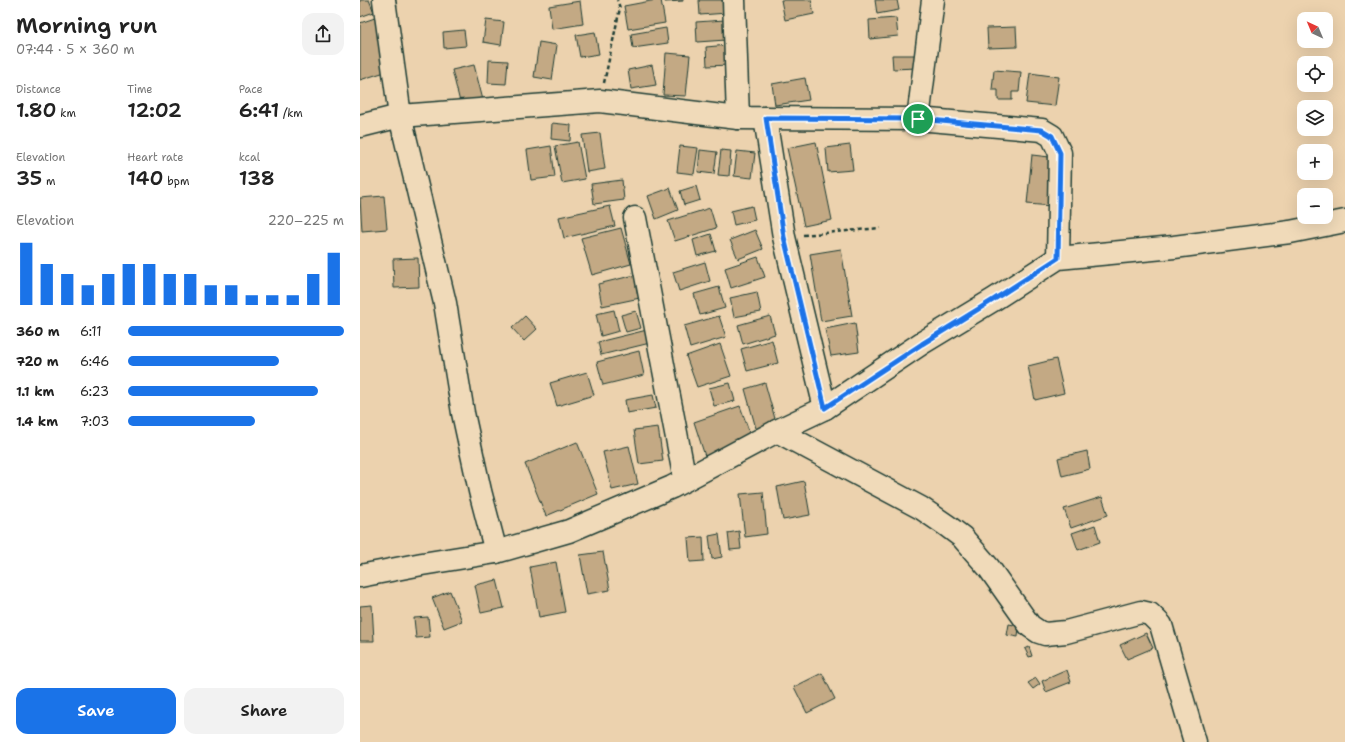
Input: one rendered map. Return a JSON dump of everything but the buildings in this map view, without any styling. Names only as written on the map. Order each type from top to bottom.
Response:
[{"type":"street","points":[[384,0],[400,116],[445,303],[464,421],[496,552]]},
{"type":"street","points":[[734,0],[738,118]]},
{"type":"street","points":[[918,119],[933,0]]},
{"type":"street","points":[[360,126],[400,116],[600,101],[738,118],[918,119],[1042,130],[1052,136],[1060,153],[1058,258]]},
{"type":"street","points":[[766,118],[784,237],[825,408]]},
{"type":"street","points":[[635,218],[685,480]]},
{"type":"street","points":[[360,576],[496,552],[569,531],[672,487],[777,431],[825,408],[922,344],[1058,258],[1174,247],[1290,232],[1345,221]]},
{"type":"street","points":[[777,431],[921,508],[946,524],[962,537],[989,568],[1030,626],[1039,632],[1045,634],[1066,632],[1141,612],[1150,614],[1161,626],[1194,742]]},
{"type":"path","points":[[600,101],[620,8],[618,0]]},
{"type":"path","points":[[784,237],[880,228]]},
{"type":"route","points":[[766,118],[918,119],[1042,130],[1052,136],[1060,153],[1058,258],[922,344],[825,408],[784,237],[766,118]]}]
